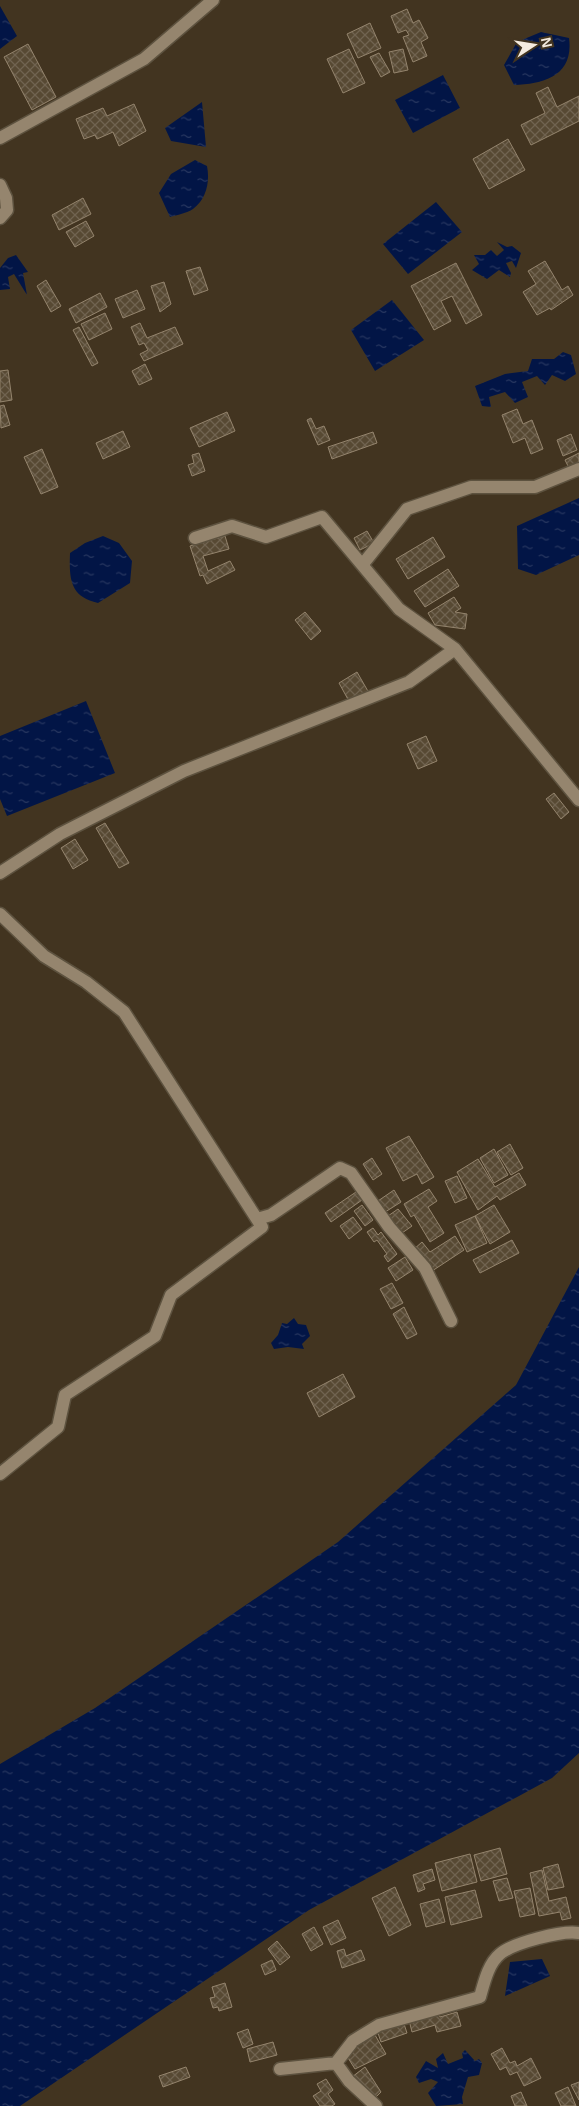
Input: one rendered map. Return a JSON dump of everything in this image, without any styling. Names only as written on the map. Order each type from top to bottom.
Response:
[{"type":"street","points":[[0,138],[144,59],[214,0]]},
{"type":"street","points":[[0,185],[6,198],[6,210],[0,218]]},
{"type":"street","points":[[363,564],[407,510],[471,487],[535,487],[579,469]]},
{"type":"street","points":[[195,538],[232,526],[266,537],[322,517],[399,609],[455,649],[579,800]]},
{"type":"street","points":[[0,873],[60,834],[184,771],[409,682],[455,649]]},
{"type":"street","points":[[0,914],[44,956],[86,982],[124,1012],[262,1227],[171,1295],[155,1336],[65,1395],[58,1427],[0,1474]]},
{"type":"street","points":[[256,1219],[272,1215],[340,1168],[351,1173],[389,1227],[425,1268],[451,1321]]},
{"type":"street","points":[[280,2069],[336,2063],[353,2040],[379,2025],[480,1997],[488,1970],[500,1954],[530,1940],[579,1933]]},
{"type":"street","points":[[336,2063],[348,2081],[376,2106]]},
{"type":"water","points":[[0,6],[17,36],[0,49]]},
{"type":"water","points":[[541,32],[569,38],[567,61],[555,75],[536,82],[514,85],[504,65],[517,42]]},
{"type":"water","points":[[443,75],[460,108],[413,133],[395,100]]},
{"type":"water","points":[[202,102],[206,147],[171,141],[165,128]]},
{"type":"water","points":[[195,160],[207,166],[208,184],[202,200],[193,209],[170,217],[159,193],[171,174]]},
{"type":"water","points":[[436,202],[462,232],[408,274],[383,244]]},
{"type":"water","points":[[497,242],[507,247],[512,246],[521,253],[516,268],[512,261],[506,263],[511,273],[510,277],[499,270],[487,279],[472,270],[479,264],[474,255],[485,255],[491,250],[497,256],[504,250]]},
{"type":"water","points":[[16,255],[28,272],[23,273],[27,295],[14,274],[8,277],[10,289],[0,290],[0,268],[8,258]]},
{"type":"water","points":[[392,300],[424,340],[375,371],[351,330]]},
{"type":"water","points":[[563,352],[571,355],[576,374],[565,381],[552,375],[545,385],[537,376],[522,382],[528,397],[515,403],[505,392],[489,397],[491,407],[482,406],[475,386],[505,374],[528,371],[532,359],[554,359]]},
{"type":"water","points":[[579,498],[579,555],[536,575],[518,569],[517,526]]},
{"type":"water","points":[[103,536],[119,543],[132,561],[130,583],[98,603],[82,596],[73,586],[70,571],[70,553],[85,543]]},
{"type":"water","points":[[86,701],[115,773],[7,816],[0,799],[0,736]]},
{"type":"water","points":[[579,1267],[579,1753],[552,1778],[309,1910],[20,2106],[0,2106],[0,1764],[95,1708],[338,1542],[516,1385]]},
{"type":"water","points":[[294,1318],[298,1324],[306,1325],[310,1336],[302,1344],[304,1349],[288,1347],[274,1349],[271,1343],[278,1335],[282,1323],[287,1324]]},
{"type":"water","points":[[542,1959],[550,1976],[505,1996],[510,1962]]},
{"type":"water","points":[[465,2050],[475,2061],[479,2059],[482,2063],[479,2075],[468,2077],[462,2097],[463,2104],[436,2106],[428,2093],[438,2082],[431,2079],[419,2083],[416,2077],[426,2061],[438,2068],[436,2059],[443,2053],[448,2064],[463,2058],[462,2053]]},
{"type":"building","points":[[407,9],[413,23],[419,20],[428,38],[421,42],[427,56],[413,62],[403,37],[409,35],[406,30],[398,33],[391,16]]},
{"type":"building","points":[[370,23],[381,48],[358,58],[347,34]]},
{"type":"building","points":[[28,44],[56,97],[32,110],[4,57]]},
{"type":"building","points":[[349,49],[365,83],[343,93],[327,59]]},
{"type":"building","points":[[403,49],[408,70],[394,73],[389,52]]},
{"type":"building","points":[[379,53],[390,72],[381,77],[370,57]]},
{"type":"building","points":[[548,87],[557,107],[579,96],[579,121],[531,145],[521,125],[545,113],[536,93]]},
{"type":"building","points":[[134,104],[146,131],[119,146],[113,132],[97,139],[95,135],[84,139],[76,119],[103,108],[107,116]]},
{"type":"building","points":[[508,139],[525,170],[489,189],[473,159]]},
{"type":"building","points":[[83,198],[91,214],[59,230],[52,215]]},
{"type":"building","points":[[86,221],[94,236],[75,247],[66,232]]},
{"type":"building","points":[[545,261],[562,290],[568,286],[573,295],[551,310],[550,308],[537,315],[523,292],[536,284],[528,271]]},
{"type":"building","points":[[456,263],[482,315],[466,324],[452,296],[441,301],[451,321],[434,330],[411,286]]},
{"type":"building","points":[[200,267],[208,290],[194,295],[186,271]]},
{"type":"building","points":[[46,280],[61,306],[51,312],[37,286]]},
{"type":"building","points":[[164,282],[171,304],[160,312],[151,286]]},
{"type":"building","points":[[137,290],[145,309],[123,318],[115,299]]},
{"type":"building","points":[[100,293],[107,307],[76,323],[69,309]]},
{"type":"building","points":[[105,313],[112,329],[89,340],[81,324]]},
{"type":"building","points":[[140,323],[147,338],[175,327],[183,344],[144,361],[140,354],[148,350],[144,343],[139,345],[131,327]]},
{"type":"building","points":[[79,327],[98,363],[92,366],[73,330]]},
{"type":"building","points":[[145,364],[152,379],[139,385],[132,371]]},
{"type":"building","points":[[8,370],[12,400],[0,402],[0,371]]},
{"type":"building","points":[[4,405],[10,425],[1,428],[0,406]]},
{"type":"building","points":[[517,409],[523,424],[532,420],[543,449],[531,454],[525,438],[513,443],[502,415]]},
{"type":"building","points":[[227,412],[235,431],[199,447],[190,428]]},
{"type":"building","points":[[311,418],[316,429],[324,426],[330,440],[318,445],[307,420]]},
{"type":"building","points":[[123,431],[130,447],[103,459],[96,443]]},
{"type":"building","points":[[373,432],[377,443],[332,459],[328,447]]},
{"type":"building","points":[[571,434],[577,450],[563,456],[557,440]]},
{"type":"building","points":[[42,449],[58,487],[41,494],[24,457]]},
{"type":"building","points":[[199,453],[205,471],[192,476],[188,465],[194,463],[192,455]]},
{"type":"building","points":[[579,453],[579,466],[570,470],[565,460]]},
{"type":"building","points":[[367,531],[374,543],[360,550],[354,538]]},
{"type":"building","points":[[225,536],[229,549],[203,556],[208,571],[230,561],[235,570],[207,584],[203,575],[200,576],[190,546]]},
{"type":"building","points":[[433,537],[445,557],[408,579],[396,559]]},
{"type":"building","points":[[448,569],[459,586],[425,607],[414,591]]},
{"type":"building","points":[[454,597],[461,608],[455,612],[467,614],[465,629],[435,625],[428,613]]},
{"type":"building","points":[[305,612],[321,631],[311,640],[295,620]]},
{"type":"building","points":[[357,672],[369,693],[350,703],[339,683]]},
{"type":"building","points":[[426,736],[437,761],[418,769],[407,744]]},
{"type":"building","points":[[554,793],[569,812],[561,819],[546,799]]},
{"type":"building","points":[[105,823],[129,863],[119,868],[96,828]]},
{"type":"building","points":[[75,839],[88,860],[73,869],[61,848]]},
{"type":"building","points":[[409,1136],[434,1177],[422,1184],[417,1174],[403,1181],[386,1148]]},
{"type":"building","points":[[510,1144],[523,1168],[511,1175],[497,1152]]},
{"type":"building","points":[[494,1149],[508,1175],[494,1183],[480,1158]]},
{"type":"building","points":[[372,1158],[382,1174],[373,1180],[363,1164]]},
{"type":"building","points":[[478,1159],[495,1187],[519,1173],[526,1185],[500,1200],[497,1196],[478,1210],[457,1172]]},
{"type":"building","points":[[457,1176],[467,1198],[455,1203],[445,1181]]},
{"type":"building","points":[[429,1189],[437,1201],[428,1207],[444,1233],[430,1242],[414,1215],[411,1217],[404,1204]]},
{"type":"building","points":[[394,1190],[401,1202],[382,1214],[375,1203]]},
{"type":"building","points":[[356,1192],[362,1200],[331,1222],[325,1213]]},
{"type":"building","points":[[362,1205],[373,1220],[365,1226],[354,1211]]},
{"type":"building","points":[[494,1205],[510,1232],[490,1244],[475,1216]]},
{"type":"building","points":[[398,1209],[412,1226],[402,1233],[388,1216]]},
{"type":"building","points":[[475,1216],[487,1243],[467,1252],[455,1225]]},
{"type":"building","points":[[353,1217],[362,1229],[349,1239],[340,1226]]},
{"type":"building","points":[[373,1228],[378,1235],[381,1232],[397,1254],[388,1262],[384,1256],[387,1254],[377,1240],[374,1242],[367,1232]]},
{"type":"building","points":[[455,1236],[464,1250],[429,1273],[413,1250],[422,1242],[430,1252]]},
{"type":"building","points":[[512,1240],[519,1253],[480,1273],[473,1260]]},
{"type":"building","points":[[405,1257],[413,1270],[396,1281],[388,1268]]},
{"type":"building","points":[[392,1283],[403,1303],[391,1309],[380,1289]]},
{"type":"building","points":[[404,1307],[417,1334],[407,1339],[393,1314]]},
{"type":"building","points":[[343,1374],[355,1397],[319,1417],[307,1393]]},
{"type":"building","points":[[500,1848],[507,1874],[481,1881],[474,1855]]},
{"type":"building","points":[[470,1854],[477,1882],[442,1891],[435,1863]]},
{"type":"building","points":[[558,1864],[564,1887],[548,1890],[543,1868]]},
{"type":"building","points":[[432,1869],[435,1880],[423,1884],[425,1889],[418,1892],[413,1875]]},
{"type":"building","points":[[542,1870],[549,1901],[566,1897],[571,1918],[562,1920],[560,1912],[539,1916],[530,1873]]},
{"type":"building","points":[[507,1878],[513,1898],[499,1901],[493,1881]]},
{"type":"building","points":[[395,1887],[411,1925],[389,1936],[372,1898]]},
{"type":"building","points":[[530,1888],[535,1914],[520,1917],[514,1891]]},
{"type":"building","points":[[475,1890],[482,1917],[451,1925],[445,1897]]},
{"type":"building","points":[[439,1899],[445,1922],[426,1927],[420,1904]]},
{"type":"building","points":[[338,1920],[346,1938],[331,1945],[323,1927]]},
{"type":"building","points":[[314,1927],[323,1944],[311,1951],[302,1934]]},
{"type":"building","points":[[277,1941],[290,1957],[280,1965],[268,1949]]},
{"type":"building","points":[[344,1949],[346,1956],[361,1950],[365,1960],[342,1968],[337,1951]]},
{"type":"building","points":[[272,1960],[276,1970],[265,1975],[261,1965]]},
{"type":"building","points":[[225,1983],[232,2007],[219,2011],[218,2007],[213,2008],[210,1998],[215,1997],[212,1987]]},
{"type":"building","points":[[438,2011],[440,2017],[457,2012],[461,2026],[437,2032],[435,2025],[412,2032],[409,2020]]},
{"type":"building","points":[[403,2021],[407,2033],[381,2042],[377,2030]]},
{"type":"building","points":[[248,2029],[253,2044],[243,2048],[237,2033]]},
{"type":"building","points":[[375,2035],[386,2054],[355,2069],[345,2053]]},
{"type":"building","points":[[273,2042],[277,2055],[250,2062],[247,2049]]},
{"type":"building","points":[[502,2048],[510,2063],[515,2061],[517,2066],[531,2058],[541,2078],[524,2086],[517,2072],[510,2075],[506,2067],[500,2070],[491,2054]]},
{"type":"building","points":[[186,2067],[190,2077],[163,2087],[159,2076]]},
{"type":"building","points":[[365,2067],[381,2092],[375,2098],[352,2077]]},
{"type":"building","points":[[326,2079],[333,2090],[328,2094],[335,2104],[332,2106],[320,2106],[313,2096],[321,2091],[317,2084]]},
{"type":"building","points":[[579,2082],[579,2100],[571,2085]]},
{"type":"building","points":[[568,2087],[576,2106],[561,2106],[555,2093]]},
{"type":"building","points":[[521,2092],[527,2106],[515,2106],[511,2096]]}]
